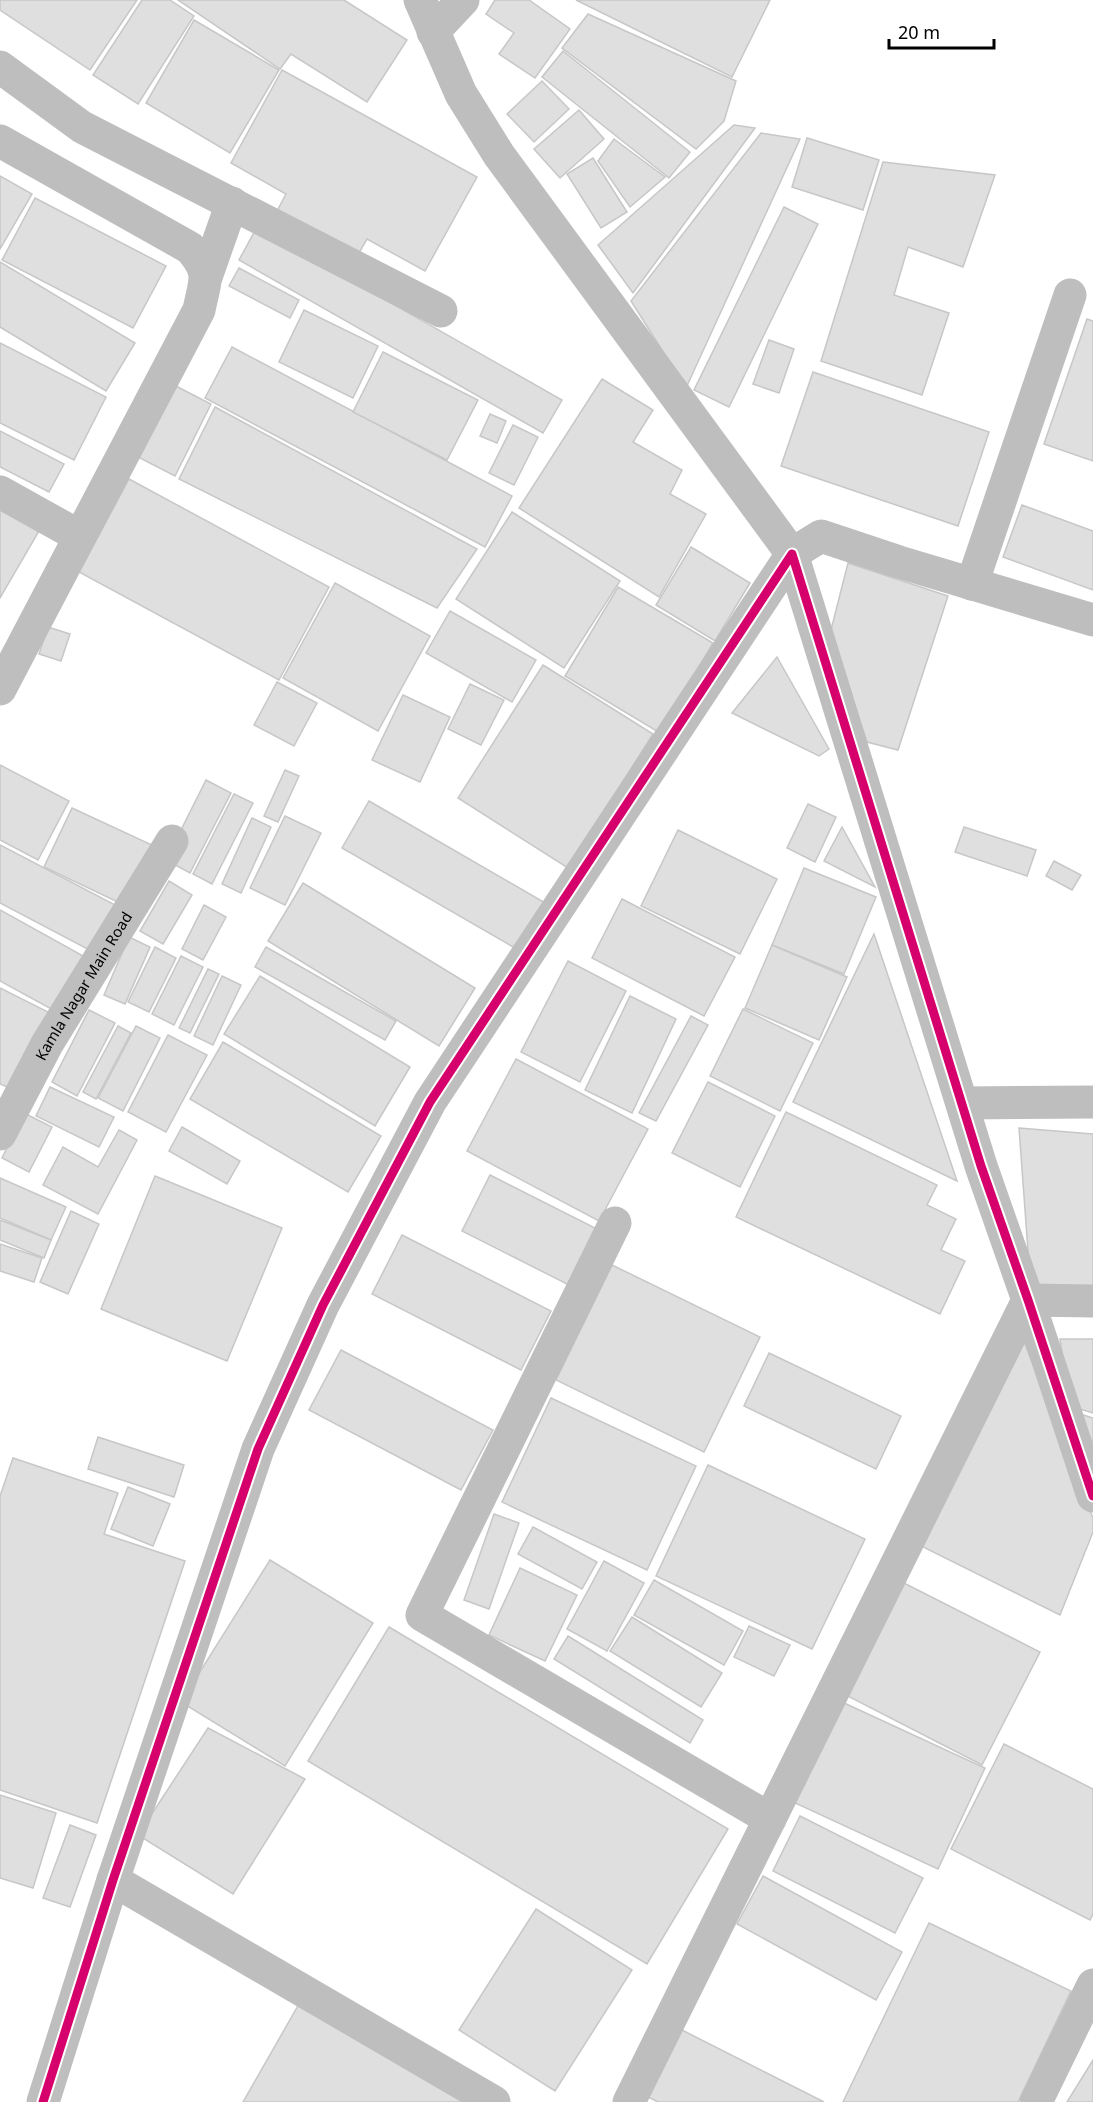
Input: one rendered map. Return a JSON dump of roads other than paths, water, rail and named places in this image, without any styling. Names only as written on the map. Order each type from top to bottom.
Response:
[{"type":"street","points":[[420,0],[460,94],[499,155],[792,554],[962,1104],[1093,1496]]},
{"type":"street","points":[[433,32],[463,0]]},
{"type":"street","points":[[0,67],[82,127],[441,311]]},
{"type":"street","points":[[0,141],[190,248],[202,262],[206,277]]},
{"type":"street","points":[[0,689],[198,310],[206,277],[232,203]]},
{"type":"street","points":[[972,584],[1070,295]]},
{"type":"street","points":[[0,492],[79,536]]},
{"type":"street","points":[[43,2102],[113,1880],[258,1449],[323,1305],[430,1102],[792,554],[821,536],[899,562],[1093,620]]},
{"type":"street","name":"Kamla Nagar Main Road","points":[[0,1134],[47,1044],[172,841]]},
{"type":"street","points":[[962,1104],[1093,1101]]},
{"type":"street","points":[[615,1222],[422,1615],[770,1819]]},
{"type":"street","points":[[1028,1300],[1093,1301]]},
{"type":"street","points":[[629,2102],[1028,1300]]},
{"type":"street","points":[[113,1880],[494,2102]]},
{"type":"street","points":[[1036,2102],[1093,1985]]}]
